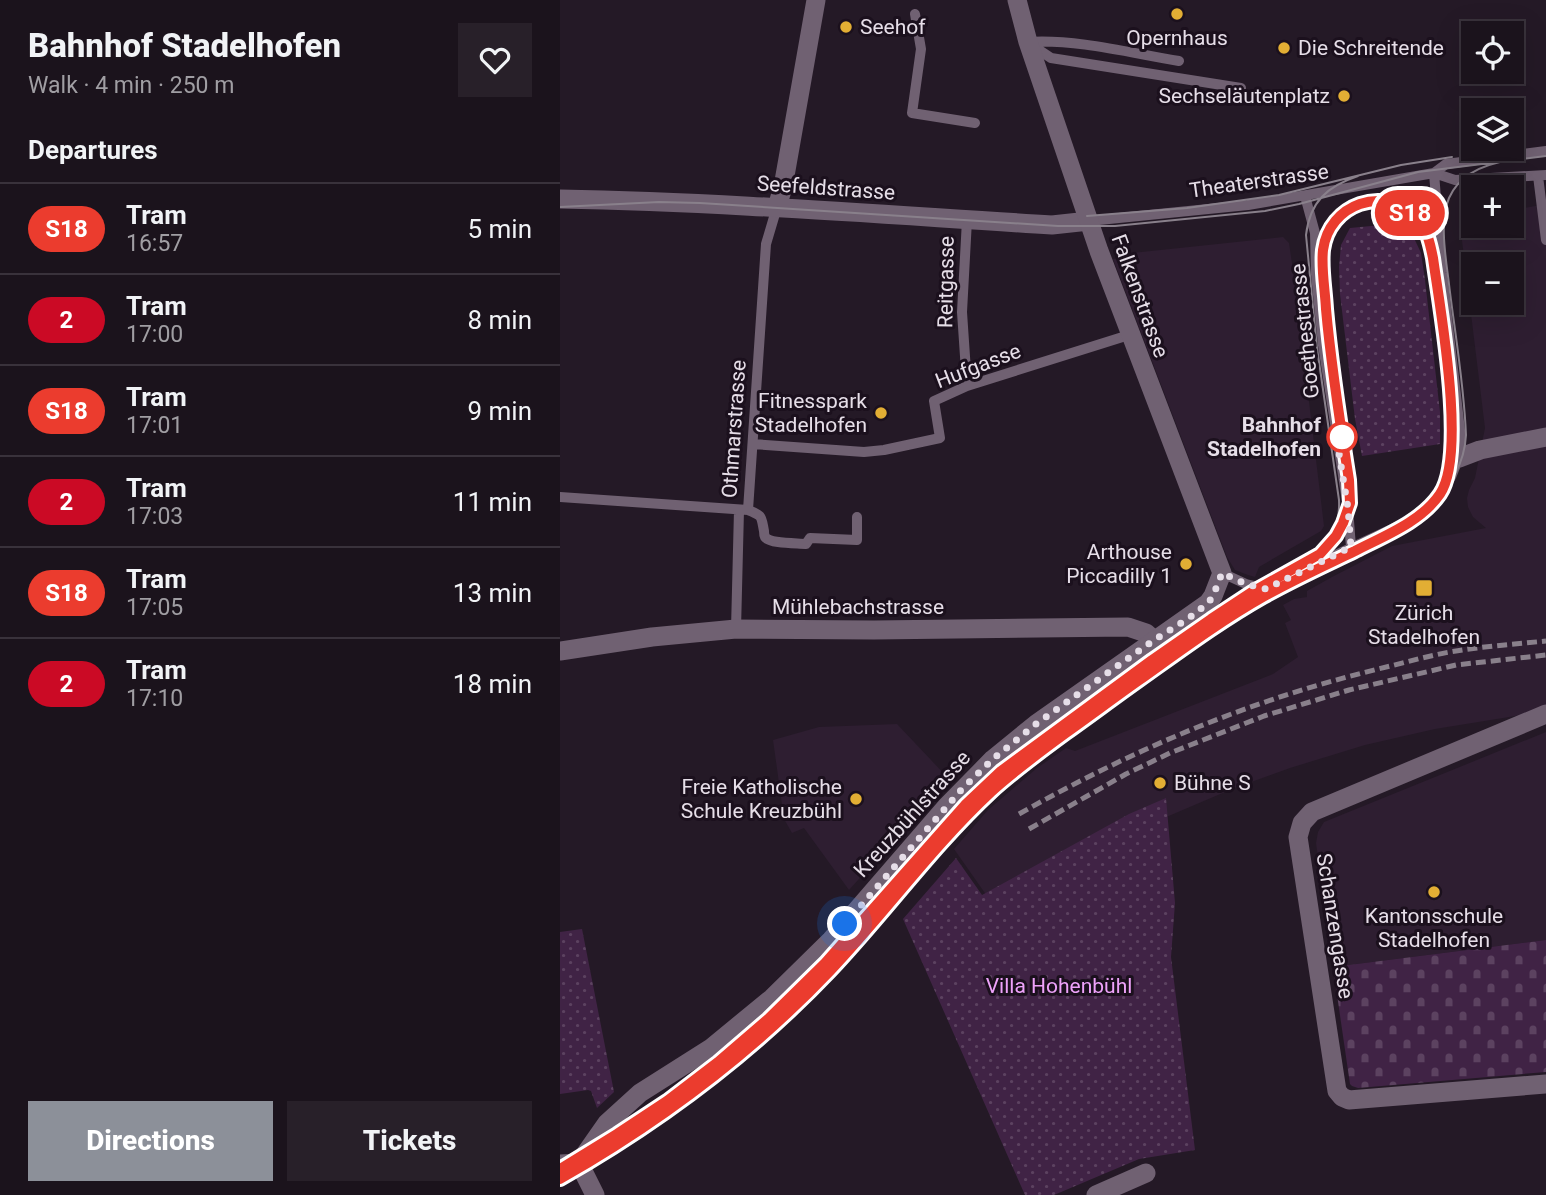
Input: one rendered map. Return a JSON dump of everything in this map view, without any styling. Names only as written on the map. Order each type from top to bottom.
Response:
[{"type":"street","points":[[777,207],[783,187],[816,0]]},
{"type":"street","name":"Falkenstrasse","points":[[1017,0],[1028,42],[1129,335],[1222,573]]},
{"type":"street","name":"Seefeldstrasse","points":[[560,199],[777,207],[1052,225],[1089,221]]},
{"type":"street","points":[[1459,457],[1480,450],[1546,437]]},
{"type":"street","name":"Kreuzbühlstrasse","points":[[570,1163],[607,1123],[640,1093],[711,1048],[749,1018],[792,978],[831,940],[961,790],[993,759],[1036,724],[1208,603],[1222,573]]},
{"type":"street","name":"Mühlebachstrasse","points":[[560,651],[652,637],[736,629],[1128,627],[1146,633],[1154,640]]},
{"type":"street","name":"Schanzengasse","points":[[1546,714],[1312,812],[1302,823],[1298,837],[1337,1091],[1342,1097],[1349,1100],[1546,1084]]},
{"type":"street","points":[[570,1163],[595,1195]]},
{"type":"street","points":[[1096,1195],[1146,1174]]},
{"type":"lane","points":[[915,14],[921,50],[912,113],[975,123]]},
{"type":"lane","points":[[1028,42],[1046,41],[1179,61]]},
{"type":"lane","points":[[1028,42],[1051,58],[1241,88]]},
{"type":"lane","name":"Theaterstrasse","points":[[1089,221],[1248,205],[1434,173],[1446,164],[1546,151]]},
{"type":"lane","points":[[570,1163],[635,1128],[675,1101],[771,1023],[825,970],[961,816],[1003,775],[1165,656],[1266,589],[1409,522],[1440,494],[1454,471],[1461,439],[1441,273],[1434,173]]},
{"type":"lane","name":"Theaterstrasse","points":[[1434,173],[1455,180],[1542,175]]},
{"type":"lane","points":[[1542,175],[1546,240]]},
{"type":"lane","name":"Goethestrasse","points":[[1304,196],[1315,233],[1323,345],[1348,508],[1351,547]]},
{"type":"lane","name":"Othmarstrasse","points":[[560,497],[743,510],[753,444],[766,244],[777,207]]},
{"type":"lane","name":"Reitgasse","points":[[967,220],[962,312],[967,386]]},
{"type":"lane","name":"Hufgasse","points":[[753,444],[864,452],[940,438],[934,401],[967,386],[1129,335]]},
{"type":"lane","points":[[736,629],[743,510],[760,515],[768,540],[785,543],[806,544],[810,538],[857,540],[857,517]]},
{"type":"lane","points":[[1222,573],[1246,584],[1266,589]]},
{"type":"lane","name":"Kreuzbühlstrasse","points":[[560,1174],[570,1163]]},
{"type":"shaded area","points":[[1546,205],[1546,711],[1435,729],[1365,745],[1232,789],[1164,818],[1001,916],[954,849],[988,810],[1037,768],[1066,748],[1075,751],[1273,674],[1298,657],[1285,623],[1291,620],[1283,605],[1294,599],[1307,597],[1307,591],[1332,577],[1392,546],[1486,528],[1473,517],[1467,498],[1475,478],[1485,428],[1471,315],[1524,315],[1524,252],[1463,252],[1462,238],[1524,238],[1524,208]]},
{"type":"shaded area","points":[[1283,237],[1289,243],[1294,277],[1324,526],[1321,531],[1259,567],[1255,577],[1235,570],[1227,557],[1113,259],[1132,256],[1132,253]]},
{"type":"shaded area","name":"Freie Katholische Schule Kreuzbühl","points":[[897,724],[949,779],[849,890],[804,828],[792,833],[784,819],[773,740],[819,727]]},
{"type":"shaded area","name":"Kantonsschule Stadelhofen","points":[[1546,732],[1546,940],[1333,967],[1316,843],[1324,822]]},
{"type":"green space","points":[[1403,223],[1421,253],[1440,412],[1440,444],[1362,456],[1340,294],[1341,245],[1350,228]]},
{"type":"green space","name":"Villa Hohenbühl","points":[[1166,798],[1175,903],[1171,957],[1195,1150],[1139,1159],[1054,1195],[1025,1195],[903,919],[956,858],[982,895],[1129,814]]},
{"type":"green space","points":[[582,929],[614,1092],[597,1108],[591,1091],[560,1094],[560,932]]},
{"type":"green space","points":[[1546,940],[1546,1072],[1358,1088],[1350,1084],[1333,967]]},
{"type":"tram line","points":[[560,207],[659,202],[700,203],[1058,226],[1115,226],[1265,211],[1418,172],[1546,156]]},
{"type":"tram line","points":[[1087,216],[1187,208],[1279,195],[1401,165],[1452,157]]},
{"type":"tram line","points":[[560,1179],[670,1109],[771,1028],[853,946],[965,818],[1027,761],[1219,624],[1268,594],[1374,543],[1401,527],[1426,509],[1446,488],[1460,464],[1466,435],[1445,252],[1444,218],[1449,198],[1460,182],[1474,171],[1505,161]]},
{"type":"tram line","points":[[1275,579],[1321,549],[1335,529],[1338,516],[1339,500],[1317,348],[1306,235],[1312,213],[1322,196],[1358,176]]},
{"type":"tram line","points":[[1345,519],[1349,478],[1332,366],[1323,252],[1332,226],[1351,208],[1363,203],[1376,201],[1401,207],[1417,219],[1429,240],[1450,402],[1452,449],[1447,479]]},
{"type":"tram line","name":"S18","points":[[560,1169],[667,1101],[752,1034],[850,937],[965,805],[1001,771],[1172,645],[1252,592],[1320,554],[1329,545],[1342,526],[1350,498],[1329,342],[1322,262],[1325,239],[1338,217],[1352,207],[1364,203],[1389,203],[1400,206],[1414,216],[1427,234],[1433,258],[1451,409],[1448,475],[1434,502],[1397,529],[1263,597],[1214,627],[1022,766],[967,816],[847,952],[801,1000],[755,1042],[670,1109],[560,1179]]},
{"type":"railway","points":[[1019,814],[1150,748],[1284,696],[1436,655],[1546,641]]},
{"type":"railway","points":[[1029,829],[1126,774],[1170,753],[1264,716],[1349,690],[1456,665],[1546,655]]},
{"type":"place","name":"Opernhaus","points":[[1177,14]]},
{"type":"place","name":"Seehof","points":[[846,27]]},
{"type":"place","name":"Die Schreitende","points":[[1284,48]]},
{"type":"place","name":"Sechseläutenplatz","points":[[1344,96]]},
{"type":"place","name":"Fitnesspark Stadelhofen","points":[[881,413]]},
{"type":"place","name":"Bahnhof Stadelhofen","points":[[1342,437]]},
{"type":"place","name":"Arthouse Piccadilly 1","points":[[1186,564]]},
{"type":"place","name":"Zürich Stadelhofen","points":[[1424,588]]},
{"type":"place","name":"Bühne S","points":[[1160,783]]},
{"type":"place","name":"Freie Katholische Schule Kreuzbühl","points":[[856,799]]},
{"type":"place","name":"Kantonsschule Stadelhofen","points":[[1434,892]]},
{"type":"route","points":[[845,924],[961,790],[993,759],[1036,724],[1208,603],[1222,573],[1246,584],[1266,589],[1351,547],[1348,508],[1336,435],[1342,437]]}]
